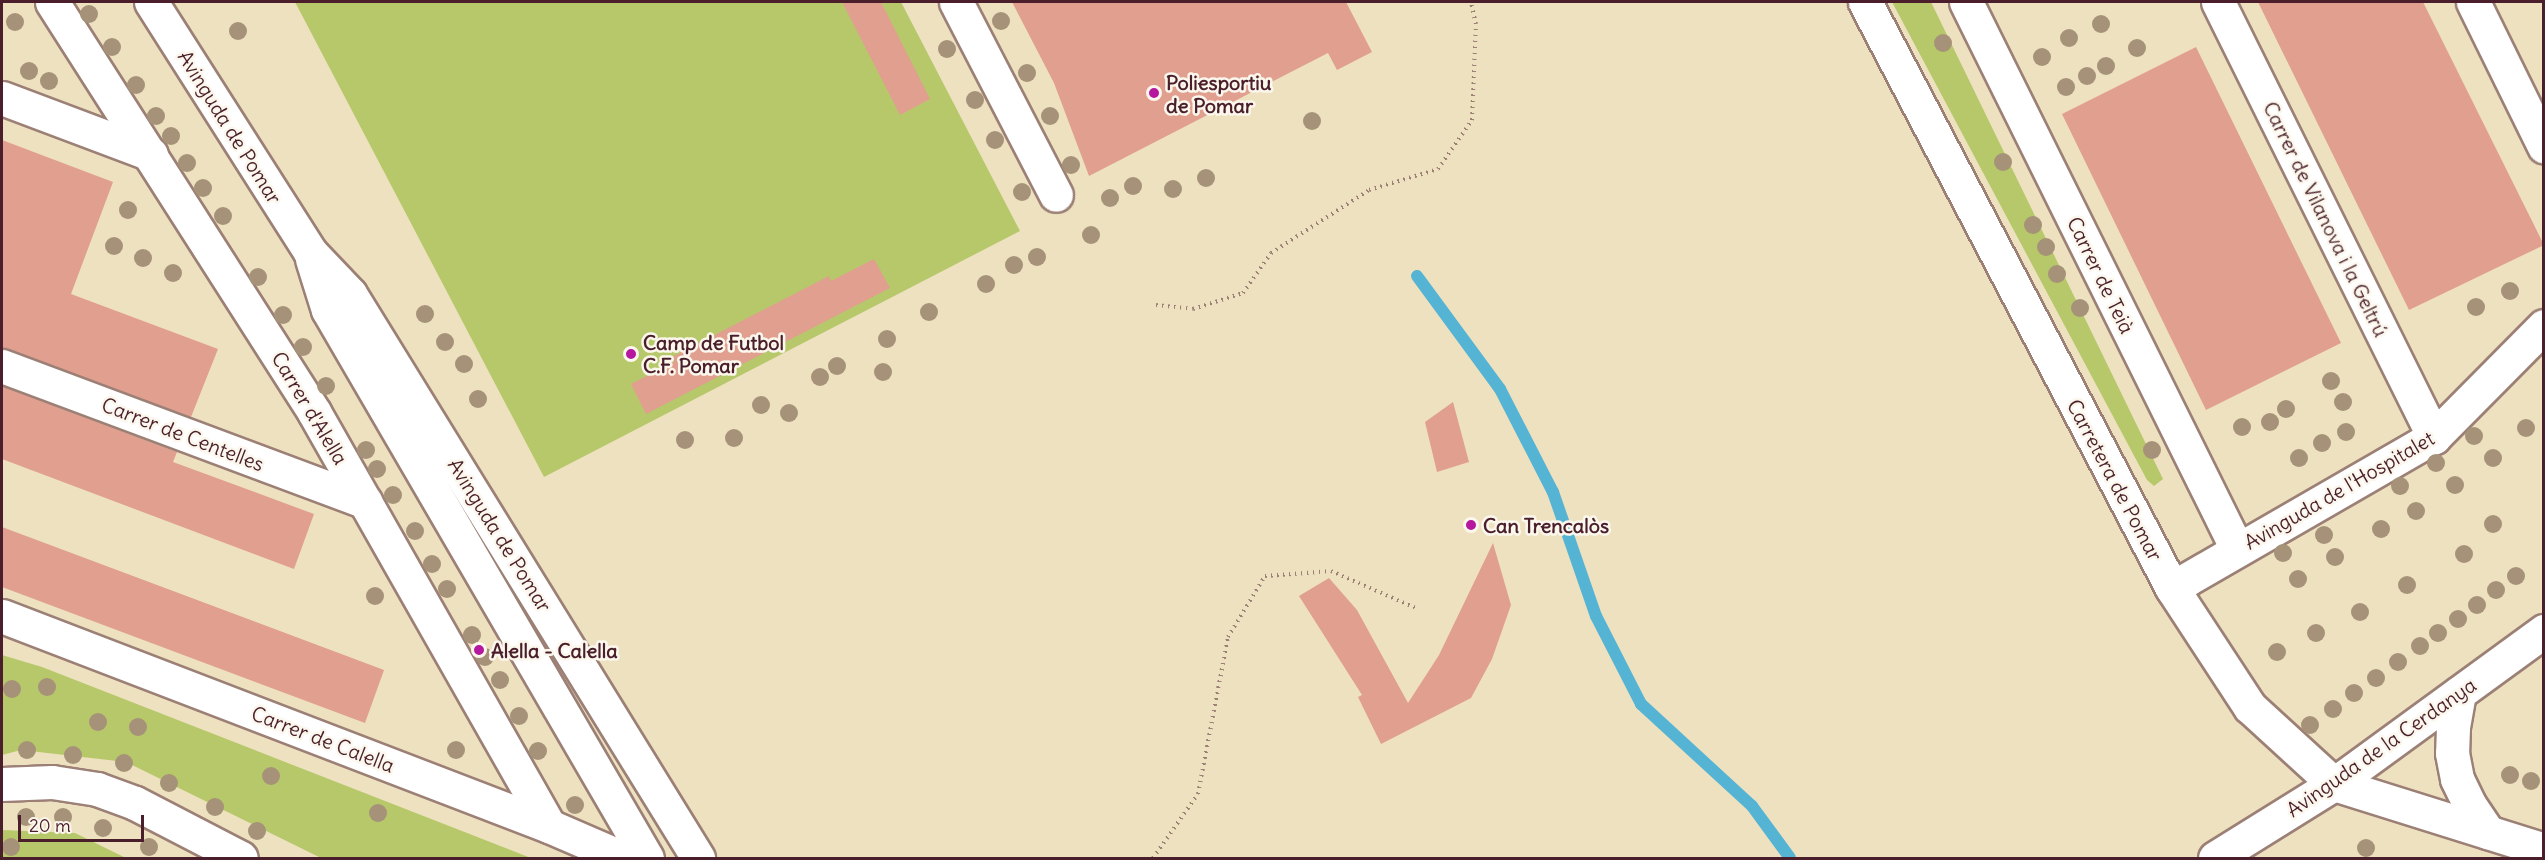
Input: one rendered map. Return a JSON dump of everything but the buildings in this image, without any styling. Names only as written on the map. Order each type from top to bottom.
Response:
[{"type":"street","name":"Carrer d'Alella","points":[[52,2],[314,412],[549,826]]},
{"type":"street","name":"Avinguda de Pomar","points":[[151,2],[310,252],[350,294],[588,676],[698,858]]},
{"type":"street","points":[[956,2],[1056,195]]},
{"type":"street","name":"Carretera de Pomar","points":[[1865,2],[2172,588],[2250,707],[2334,784],[2544,850]]},
{"type":"street","name":"Carrer de Teià","points":[[1966,2],[2236,549]]},
{"type":"street","name":"Carrer de Vilanova i la Geltrú","points":[[2218,2],[2434,437]]},
{"type":"street","points":[[2473,2],[2544,147]]},
{"type":"street","points":[[2,98],[151,154]]},
{"type":"street","name":"Avinguda de Pomar","points":[[310,252],[328,310],[654,858]]},
{"type":"street","name":"Avinguda de l'Hospitalet","points":[[2172,588],[2236,549],[2434,437],[2544,326]]},
{"type":"street","name":"Carrer de Centelles","points":[[2,366],[365,502]]},
{"type":"street","name":"Carrer de Calella","points":[[2,616],[549,826],[615,854],[654,858]]},
{"type":"street","name":"Avinguda de la Cerdanya","points":[[2215,858],[2334,784],[2544,631]]},
{"type":"street","points":[[588,676],[598,741],[654,858]]},
{"type":"street","points":[[2459,693],[2452,744],[2457,779],[2469,804],[2488,832]]},
{"type":"street","points":[[2,784],[52,782],[97,789],[135,803],[241,858]]},
{"type":"path","points":[[1156,305],[1193,309],[1243,293],[1271,253],[1370,190],[1438,169],[1472,120],[1476,24],[1470,2]]},
{"type":"path","points":[[1153,858],[1198,794],[1228,636],[1265,576],[1331,571],[1418,609]]},
{"type":"green space","name":"Camp de Futbol C.F. Pomar","points":[[295,2],[901,2],[1020,231],[544,477]]},
{"type":"green space","points":[[1892,2],[1931,2],[2163,479],[2154,486],[2147,480]]},
{"type":"green space","points":[[2,655],[42,667],[531,858],[321,858],[126,762],[21,750],[2,755]]},
{"type":"green space","points":[[2,830],[75,833],[126,858],[2,858]]},
{"type":"waterway","points":[[1417,276],[1500,389],[1553,492],[1596,616],[1641,704],[1752,806],[1790,858]]},
{"type":"place","name":"Poliesportiu de Pomar","points":[[1154,93]]},
{"type":"place","name":"Camp de Futbol C.F. Pomar","points":[[631,354]]},
{"type":"place","name":"Can Trencalòs","points":[[1471,525]]},
{"type":"place","name":"Alella - Calella","points":[[479,650]]}]
